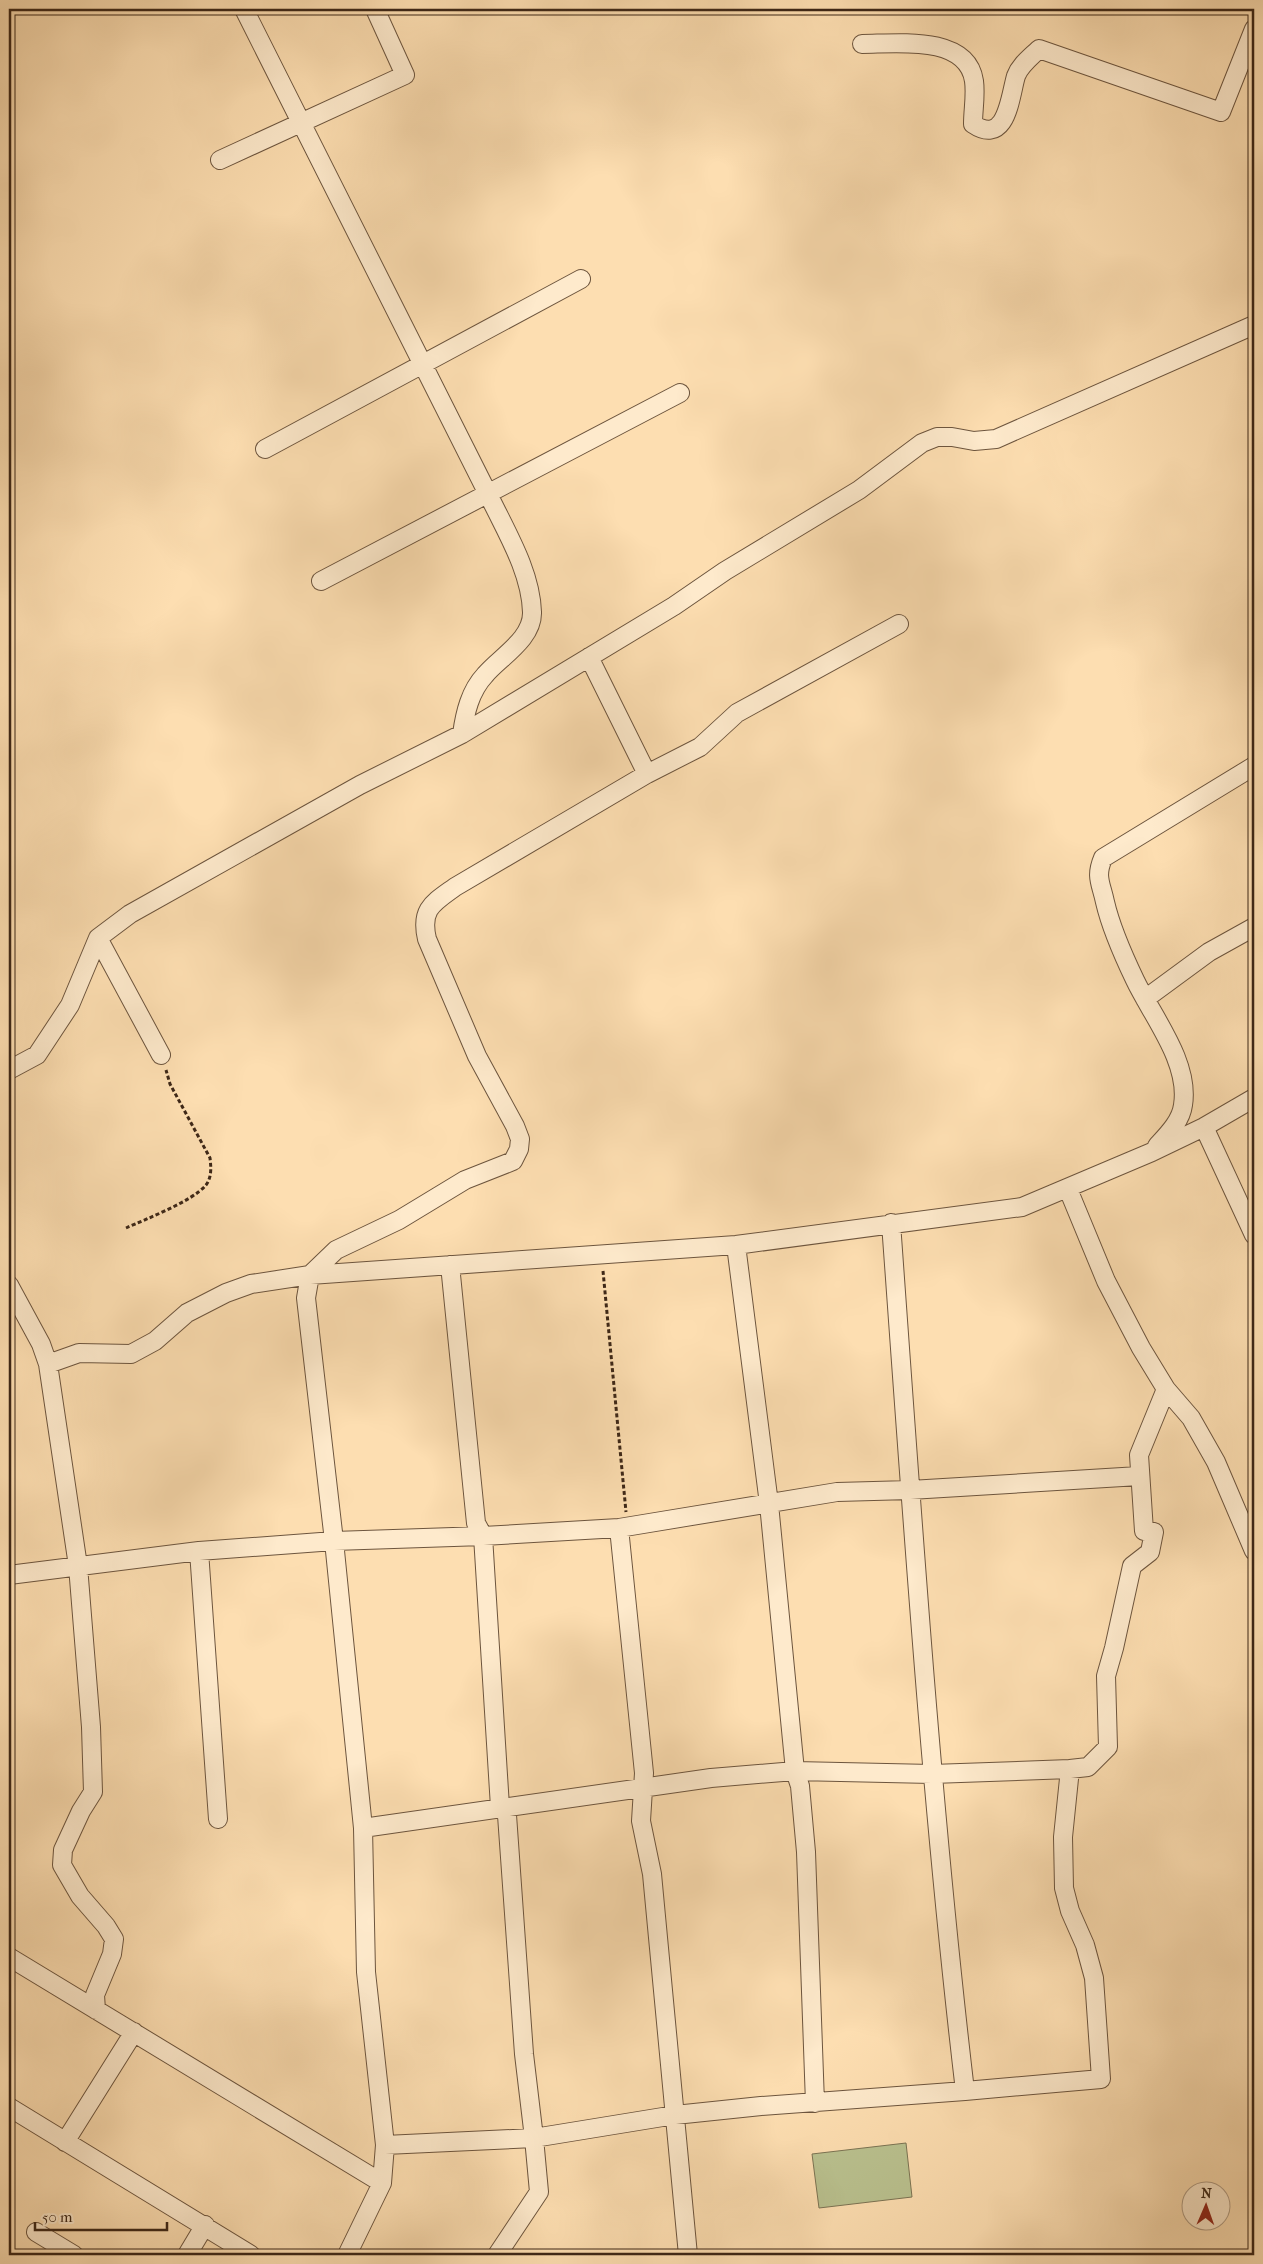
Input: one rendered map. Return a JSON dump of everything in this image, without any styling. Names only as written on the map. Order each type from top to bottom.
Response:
[{"type":"street","points":[[244,9],[488,494],[518,556],[529,591],[533,614],[525,636],[504,659],[485,675],[473,693],[466,709],[462,734]]},
{"type":"street","points":[[220,160],[404,75],[375,9]]},
{"type":"street","points":[[862,44],[930,44],[945,48],[959,56],[974,79],[973,124],[989,130],[997,127],[1005,116],[1012,98],[1017,74],[1026,61],[1039,49],[1221,112],[1254,28]]},
{"type":"street","points":[[265,448],[581,279]]},
{"type":"street","points":[[9,1070],[37,1055],[70,1005],[98,938],[130,914],[294,821],[419,754],[462,734],[674,606],[726,571],[859,490],[922,443],[937,437],[952,437],[974,441],[996,439],[1254,325]]},
{"type":"street","points":[[321,581],[680,393]]},
{"type":"street","points":[[348,2255],[382,2183],[385,2145],[366,1972],[363,1828],[334,1542],[306,1298],[310,1275],[336,1250],[399,1220],[465,1180],[512,1161],[520,1149],[520,1139],[515,1126],[478,1056],[427,939],[424,927],[430,906],[455,887],[646,774],[700,747],[737,713],[899,624]]},
{"type":"street","points":[[589,657],[646,774]]},
{"type":"street","points":[[1152,1152],[1178,1121],[1183,1106],[1184,1088],[1180,1069],[1170,1046],[1135,980],[1109,917],[1099,884],[1098,869],[1103,858],[1254,766]]},
{"type":"street","points":[[1145,999],[1209,952],[1254,927]]},
{"type":"street","points":[[98,938],[161,1055]]},
{"type":"street","points":[[48,1364],[79,1353],[131,1354],[155,1341],[187,1312],[226,1293],[251,1284],[310,1275],[736,1245],[1022,1207],[1152,1152],[1204,1127],[1254,1098]]},
{"type":"street","points":[[1204,1127],[1254,1235]]},
{"type":"street","points":[[1068,1189],[1106,1281],[1141,1348],[1166,1389],[1191,1418],[1216,1462],[1254,1551]]},
{"type":"street","points":[[891,1223],[932,1774],[949,1956],[965,2091]]},
{"type":"street","points":[[736,1245],[769,1504],[795,1771],[800,1786],[806,1852],[815,2103]]},
{"type":"street","points":[[450,1265],[476,1523],[483,1536],[500,1807],[507,1815],[524,2054],[538,2192],[497,2255]]},
{"type":"street","points":[[9,1285],[41,1344],[48,1364],[78,1566],[93,1792],[81,1811],[63,1850],[62,1865],[80,1896],[106,1926],[114,1939],[112,1954],[95,1995],[96,2010]]},
{"type":"street","points":[[363,1828],[711,1778],[795,1771],[932,1774],[1088,1767],[1108,1747],[1106,1676],[1132,1566],[1150,1552],[1154,1532],[1144,1531],[1139,1455],[1166,1389]]},
{"type":"street","points":[[9,1574],[199,1551],[334,1542],[623,1528],[837,1492],[910,1490],[1139,1476]]},
{"type":"street","points":[[623,1528],[644,1789],[640,1821],[652,1874],[688,2255]]},
{"type":"street","points":[[199,1551],[218,1819]]},
{"type":"street","points":[[385,2145],[534,2138],[675,2116],[761,2106],[965,2091],[1101,2078],[1094,1978],[1085,1945],[1070,1911],[1064,1888],[1063,1837],[1070,1769]]},
{"type":"street","points":[[9,1957],[382,2183]]},
{"type":"street","points":[[65,2142],[134,2032]]},
{"type":"street","points":[[9,2107],[205,2225],[251,2255]]},
{"type":"street","points":[[187,2255],[205,2225]]},
{"type":"street","points":[[36,2232],[74,2255]]},
{"type":"path","points":[[126,1228],[191,1197],[206,1184],[211,1171],[210,1158],[170,1084],[161,1055]]},
{"type":"path","points":[[601,1254],[623,1528]]},
{"type":"green space","points":[[906,2143],[912,2197],[819,2208],[812,2154]]}]
